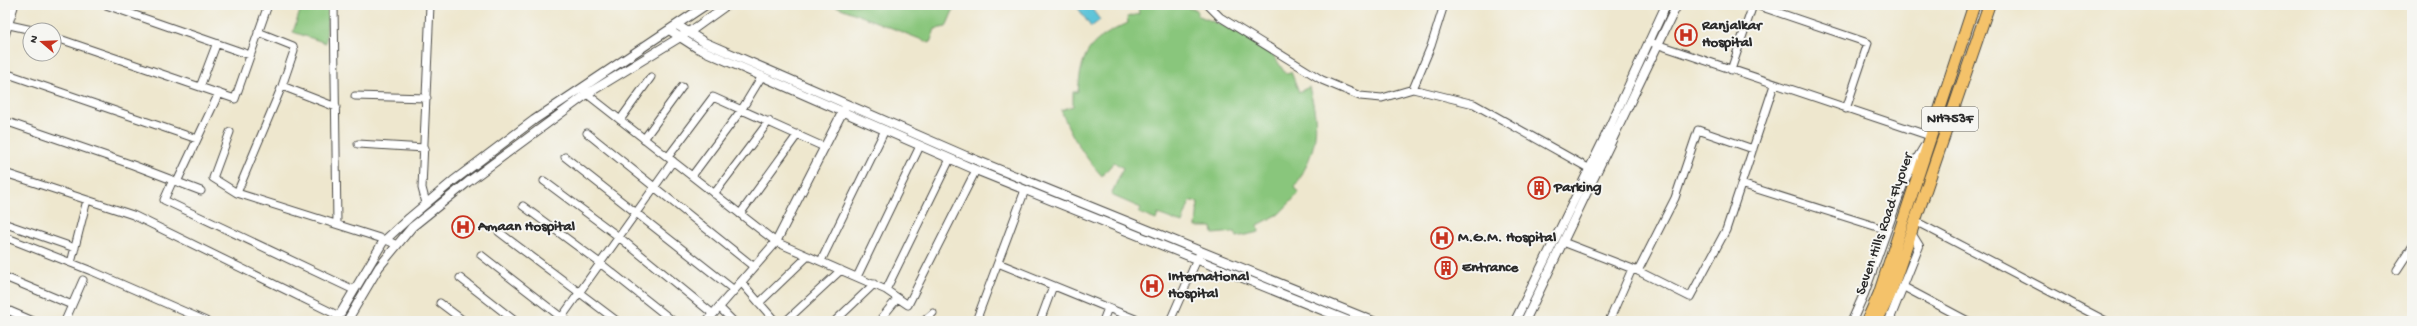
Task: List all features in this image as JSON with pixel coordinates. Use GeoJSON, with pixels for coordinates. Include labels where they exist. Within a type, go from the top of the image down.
{"type":"FeatureCollection","features":[{"type":"Feature","properties":{"kind":"highway","name":"NH753F"},"geometry":{"type":"LineString","coordinates":[[1930,136],[1974,5]]}},
{"type":"Feature","properties":{"kind":"highway","name":"NH753F"},"geometry":{"type":"LineString","coordinates":[[1910,233],[1989,5]]}},
{"type":"Feature","properties":{"kind":"highway","name":"Seven Hills Road Flyover"},"geometry":{"type":"LineString","coordinates":[[1867,321],[1879,294],[1930,136]]}},
{"type":"Feature","properties":{"kind":"highway","name":"Seven Hills Road Flyover"},"geometry":{"type":"LineString","coordinates":[[1877,321],[1890,294],[1910,233]]}},
{"type":"Feature","properties":{"kind":"street"},"geometry":{"type":"LineString","coordinates":[[5,34],[6,24],[14,5]]}},
{"type":"Feature","properties":{"kind":"street"},"geometry":{"type":"LineString","coordinates":[[106,5],[216,45],[250,55]]}},
{"type":"Feature","properties":{"kind":"street"},"geometry":{"type":"LineString","coordinates":[[62,41],[235,99],[268,5]]}},
{"type":"Feature","properties":{"kind":"street"},"geometry":{"type":"LineString","coordinates":[[334,5],[337,224]]}},
{"type":"Feature","properties":{"kind":"street"},"geometry":{"type":"LineString","coordinates":[[426,203],[422,188],[425,148],[430,5]]}},
{"type":"Feature","properties":{"kind":"street"},"geometry":{"type":"LineString","coordinates":[[5,173],[133,215],[338,319],[354,290],[386,240],[426,203],[534,120],[706,5]]}},
{"type":"Feature","properties":{"kind":"street"},"geometry":{"type":"LineString","coordinates":[[347,321],[379,267],[412,227],[468,182],[587,94],[687,33],[727,5]]}},
{"type":"Feature","properties":{"kind":"street"},"geometry":{"type":"LineString","coordinates":[[1208,5],[1220,17],[1322,80],[1360,96],[1382,98],[1413,89],[1474,104],[1590,169]]}},
{"type":"Feature","properties":{"kind":"street"},"geometry":{"type":"LineString","coordinates":[[1413,89],[1431,46],[1444,5]]}},
{"type":"Feature","properties":{"kind":"street"},"geometry":{"type":"LineString","coordinates":[[1515,321],[1590,169],[1666,5]]}},
{"type":"Feature","properties":{"kind":"street"},"geometry":{"type":"LineString","coordinates":[[1525,321],[1677,5]]}},
{"type":"Feature","properties":{"kind":"street"},"geometry":{"type":"LineString","coordinates":[[1731,70],[1754,5],[1868,43],[1846,109]]}},
{"type":"Feature","properties":{"kind":"street"},"geometry":{"type":"LineString","coordinates":[[6,24],[22,28]]}},
{"type":"Feature","properties":{"kind":"street"},"geometry":{"type":"LineString","coordinates":[[677,25],[687,33],[966,156],[1373,321]]}},
{"type":"Feature","properties":{"kind":"street"},"geometry":{"type":"LineString","coordinates":[[669,30],[679,38],[697,48],[950,159],[1349,321]]}},
{"type":"Feature","properties":{"kind":"street"},"geometry":{"type":"LineString","coordinates":[[237,193],[282,86],[294,48],[258,32]]}},
{"type":"Feature","properties":{"kind":"street"},"geometry":{"type":"LineString","coordinates":[[1649,42],[1930,136],[1905,179],[1852,321]]}},
{"type":"Feature","properties":{"kind":"street"},"geometry":{"type":"LineString","coordinates":[[200,87],[216,45]]}},
{"type":"Feature","properties":{"kind":"street"},"geometry":{"type":"LineString","coordinates":[[5,73],[197,138]]}},
{"type":"Feature","properties":{"kind":"street"},"geometry":{"type":"LineString","coordinates":[[692,176],[742,109],[762,76]]}},
{"type":"Feature","properties":{"kind":"street"},"geometry":{"type":"LineString","coordinates":[[620,120],[651,78]]}},
{"type":"Feature","properties":{"kind":"street"},"geometry":{"type":"LineString","coordinates":[[1563,242],[1635,270],[1690,297],[1726,230],[1774,85]]}},
{"type":"Feature","properties":{"kind":"street"},"geometry":{"type":"LineString","coordinates":[[282,86],[336,108]]}},
{"type":"Feature","properties":{"kind":"street"},"geometry":{"type":"LineString","coordinates":[[644,139],[682,88]]}},
{"type":"Feature","properties":{"kind":"street"},"geometry":{"type":"LineString","coordinates":[[218,93],[197,138],[164,200],[354,290]]}},
{"type":"Feature","properties":{"kind":"street"},"geometry":{"type":"LineString","coordinates":[[587,94],[776,242],[874,284],[886,290],[896,299],[908,305],[976,170]]}},
{"type":"Feature","properties":{"kind":"street"},"geometry":{"type":"LineString","coordinates":[[355,96],[427,98]]}},
{"type":"Feature","properties":{"kind":"street"},"geometry":{"type":"LineString","coordinates":[[481,255],[562,320],[654,187],[670,159],[713,97],[824,147]]}},
{"type":"Feature","properties":{"kind":"street"},"geometry":{"type":"LineString","coordinates":[[707,321],[776,242],[847,103]]}},
{"type":"Feature","properties":{"kind":"street"},"geometry":{"type":"LineString","coordinates":[[5,121],[201,191]]}},
{"type":"Feature","properties":{"kind":"street"},"geometry":{"type":"LineString","coordinates":[[714,194],[769,121]]}},
{"type":"Feature","properties":{"kind":"street"},"geometry":{"type":"LineString","coordinates":[[821,261],[886,130]]}},
{"type":"Feature","properties":{"kind":"street"},"geometry":{"type":"LineString","coordinates":[[1609,321],[1674,198],[1698,130],[1753,149]]}},
{"type":"Feature","properties":{"kind":"street"},"geometry":{"type":"LineString","coordinates":[[230,132],[213,178],[237,193],[337,224],[397,245]]}},
{"type":"Feature","properties":{"kind":"street"},"geometry":{"type":"LineString","coordinates":[[587,133],[754,267]]}},
{"type":"Feature","properties":{"kind":"street"},"geometry":{"type":"LineString","coordinates":[[740,214],[798,134]]}},
{"type":"Feature","properties":{"kind":"street"},"geometry":{"type":"LineString","coordinates":[[358,144],[425,148]]}},
{"type":"Feature","properties":{"kind":"street"},"geometry":{"type":"LineString","coordinates":[[857,277],[920,146]]}},
{"type":"Feature","properties":{"kind":"street"},"geometry":{"type":"LineString","coordinates":[[565,157],[734,290]]}},
{"type":"Feature","properties":{"kind":"street"},"geometry":{"type":"LineString","coordinates":[[886,290],[950,159]]}},
{"type":"Feature","properties":{"kind":"street"},"geometry":{"type":"LineString","coordinates":[[544,181],[619,237],[713,314]]}},
{"type":"Feature","properties":{"kind":"street"},"geometry":{"type":"LineString","coordinates":[[1741,184],[1887,230]]}},
{"type":"Feature","properties":{"kind":"street"},"geometry":{"type":"LineString","coordinates":[[976,321],[1025,190]]}},
{"type":"Feature","properties":{"kind":"street"},"geometry":{"type":"LineString","coordinates":[[71,263],[87,200]]}},
{"type":"Feature","properties":{"kind":"street"},"geometry":{"type":"LineString","coordinates":[[523,206],[600,263],[673,321]]}},
{"type":"Feature","properties":{"kind":"street"},"geometry":{"type":"LineString","coordinates":[[1915,221],[2106,321]]}},
{"type":"Feature","properties":{"kind":"street"},"geometry":{"type":"LineString","coordinates":[[6,224],[75,248]]}},
{"type":"Feature","properties":{"kind":"street"},"geometry":{"type":"LineString","coordinates":[[499,232],[617,321]]}},
{"type":"Feature","properties":{"kind":"street"},"geometry":{"type":"LineString","coordinates":[[1889,321],[1904,287],[1919,246],[1910,233]]}},
{"type":"Feature","properties":{"kind":"street"},"geometry":{"type":"LineString","coordinates":[[5,237],[71,263],[206,321]]}},
{"type":"Feature","properties":{"kind":"street"},"geometry":{"type":"LineString","coordinates":[[2397,270],[2412,247]]}},
{"type":"Feature","properties":{"kind":"street"},"geometry":{"type":"LineString","coordinates":[[1170,321],[1201,251]]}},
{"type":"Feature","properties":{"kind":"street"},"geometry":{"type":"LineString","coordinates":[[759,303],[808,256]]}},
{"type":"Feature","properties":{"kind":"street"},"geometry":{"type":"LineString","coordinates":[[998,263],[1140,321]]}},
{"type":"Feature","properties":{"kind":"street"},"geometry":{"type":"LineString","coordinates":[[786,321],[841,270]]}},
{"type":"Feature","properties":{"kind":"street"},"geometry":{"type":"LineString","coordinates":[[5,277],[72,305]]}},
{"type":"Feature","properties":{"kind":"street"},"geometry":{"type":"LineString","coordinates":[[460,278],[515,321]]}},
{"type":"Feature","properties":{"kind":"street"},"geometry":{"type":"LineString","coordinates":[[65,321],[83,280]]}},
{"type":"Feature","properties":{"kind":"street"},"geometry":{"type":"LineString","coordinates":[[740,282],[775,321]]}},
{"type":"Feature","properties":{"kind":"street"},"geometry":{"type":"LineString","coordinates":[[834,321],[874,284]]}},
{"type":"Feature","properties":{"kind":"street"},"geometry":{"type":"LineString","coordinates":[[1040,321],[1053,286]]}},
{"type":"Feature","properties":{"kind":"street"},"geometry":{"type":"LineString","coordinates":[[1904,287],[1968,321]]}},
{"type":"Feature","properties":{"kind":"street"},"geometry":{"type":"LineString","coordinates":[[879,321],[896,299]]}},
{"type":"Feature","properties":{"kind":"street"},"geometry":{"type":"LineString","coordinates":[[440,303],[464,321]]}},
{"type":"Feature","properties":{"kind":"street"},"geometry":{"type":"LineString","coordinates":[[719,307],[733,321]]}},
{"type":"Feature","properties":{"kind":"street"},"geometry":{"type":"LineString","coordinates":[[1103,321],[1108,308]]}},
{"type":"Feature","properties":{"kind":"street"},"geometry":{"type":"LineString","coordinates":[[5,309],[33,321]]}},
{"type":"Feature","properties":{"kind":"street"},"geometry":{"type":"LineString","coordinates":[[924,321],[933,313]]}},
{"type":"Feature","properties":{"kind":"street"},"geometry":{"type":"LineString","coordinates":[[186,321],[189,314]]}},
{"type":"Feature","properties":{"kind":"green space"},"geometry":{"type":"Polygon","coordinates":[[[302,5],[328,5],[326,43],[293,32],[302,5]]]}},
{"type":"Feature","properties":{"kind":"green space"},"geometry":{"type":"Polygon","coordinates":[[[833,5],[955,6],[946,27],[935,29],[930,43],[833,5]]]}},
{"type":"Feature","properties":{"kind":"green space"},"geometry":{"type":"Polygon","coordinates":[[[1138,5],[1188,5],[1188,8],[1197,10],[1197,15],[1241,33],[1274,56],[1285,73],[1291,72],[1299,92],[1309,87],[1315,115],[1315,139],[1308,161],[1295,187],[1299,193],[1279,214],[1258,225],[1259,232],[1237,237],[1235,232],[1213,234],[1212,227],[1196,227],[1198,202],[1190,201],[1182,223],[1158,214],[1156,220],[1139,213],[1141,208],[1111,195],[1123,168],[1114,162],[1102,176],[1083,153],[1073,137],[1061,110],[1073,106],[1073,92],[1078,92],[1085,56],[1090,48],[1104,35],[1128,23],[1127,17],[1139,14],[1138,5]]]}},
{"type":"Feature","properties":{"kind":"water"},"geometry":{"type":"Polygon","coordinates":[[[1076,5],[1089,5],[1100,20],[1091,27],[1076,5]]]}},
{"type":"Feature","properties":{"kind":"place","name":"Ranjalkar Hospital"},"geometry":{"type":"Point","coordinates":[1686,35]}},
{"type":"Feature","properties":{"kind":"place","name":"Parking"},"geometry":{"type":"Point","coordinates":[1539,188]}},
{"type":"Feature","properties":{"kind":"place","name":"Amaan Hospital"},"geometry":{"type":"Point","coordinates":[463,227]}},
{"type":"Feature","properties":{"kind":"place","name":"M.G.M. Hospital"},"geometry":{"type":"Point","coordinates":[1442,238]}},
{"type":"Feature","properties":{"kind":"place","name":"Entrance"},"geometry":{"type":"Point","coordinates":[1446,268]}},
{"type":"Feature","properties":{"kind":"place","name":"International Hospital"},"geometry":{"type":"Point","coordinates":[1152,286]}}]}
